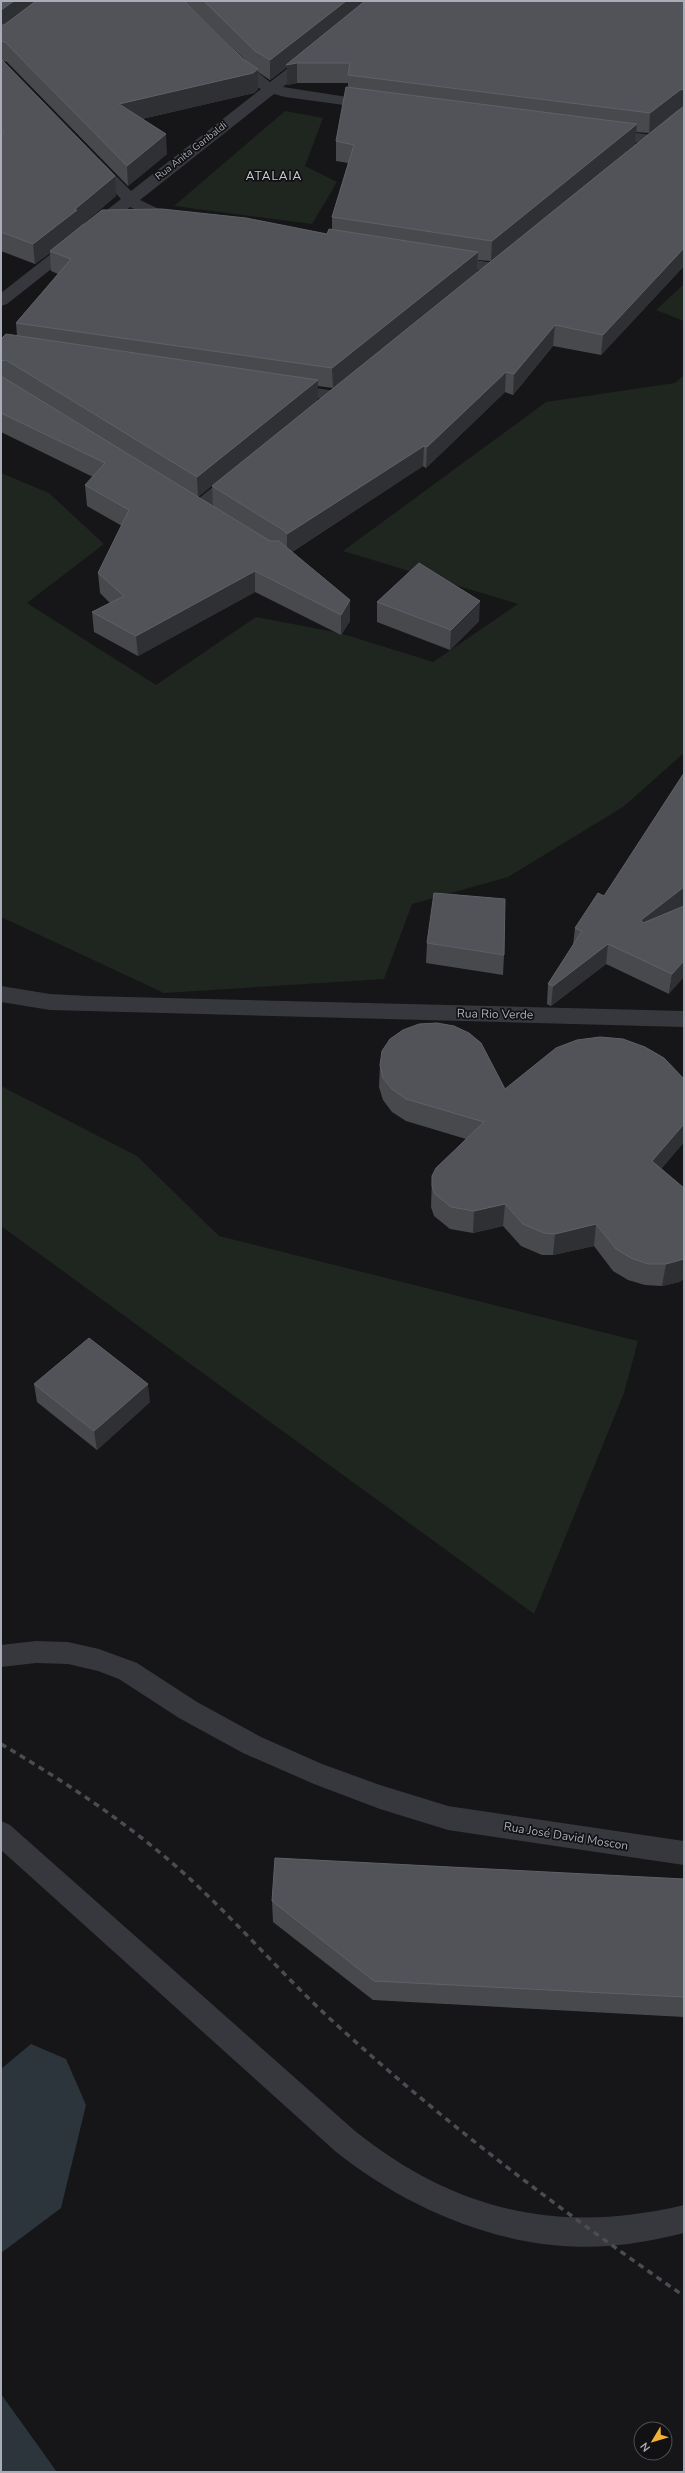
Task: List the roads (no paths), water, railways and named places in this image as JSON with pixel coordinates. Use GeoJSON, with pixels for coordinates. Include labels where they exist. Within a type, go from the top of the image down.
{"type":"FeatureCollection","features":[{"type":"Feature","properties":{"kind":"street","name":"Rua Anita Garibaldi"},"geometry":{"type":"LineString","coordinates":[[1,301],[320,50]]}},
{"type":"Feature","properties":{"kind":"street"},"geometry":{"type":"LineString","coordinates":[[228,54],[250,75],[271,88],[298,96],[391,108]]}},
{"type":"Feature","properties":{"kind":"street"},"geometry":{"type":"LineString","coordinates":[[589,132],[657,135],[634,154]]}},
{"type":"Feature","properties":{"kind":"street"},"geometry":{"type":"LineString","coordinates":[[82,149],[137,206],[157,216],[187,222]]}},
{"type":"Feature","properties":{"kind":"street"},"geometry":{"type":"LineString","coordinates":[[431,258],[500,263],[476,282]]}},
{"type":"Feature","properties":{"kind":"street"},"geometry":{"type":"LineString","coordinates":[[274,387],[342,391],[318,410]]}},
{"type":"Feature","properties":{"kind":"street"},"geometry":{"type":"LineString","coordinates":[[198,508],[246,469]]}},
{"type":"Feature","properties":{"kind":"street","name":"Rua Rio Verde"},"geometry":{"type":"LineString","coordinates":[[1,994],[50,1002],[88,1004],[684,1019]]}},
{"type":"Feature","properties":{"kind":"street","name":"Rua José David Moscon"},"geometry":{"type":"LineString","coordinates":[[1,1656],[48,1652],[68,1653],[99,1660],[128,1671],[188,1710],[252,1745],[300,1767],[380,1797],[448,1818],[684,1854]]}},
{"type":"Feature","properties":{"kind":"street"},"geometry":{"type":"LineString","coordinates":[[1,1833],[345,2141],[388,2174],[436,2200],[489,2219],[536,2229],[586,2233],[635,2229],[684,2219]]}},
{"type":"Feature","properties":{"kind":"railway"},"geometry":{"type":"LineString","coordinates":[[1,1744],[98,1806],[144,1840],[207,1895],[319,2009],[422,2099],[507,2167],[595,2233],[684,2296]]}},
{"type":"Feature","properties":{"kind":"district","name":"ATALAIA"},"geometry":{"type":"Point","coordinates":[274,176]}}]}
